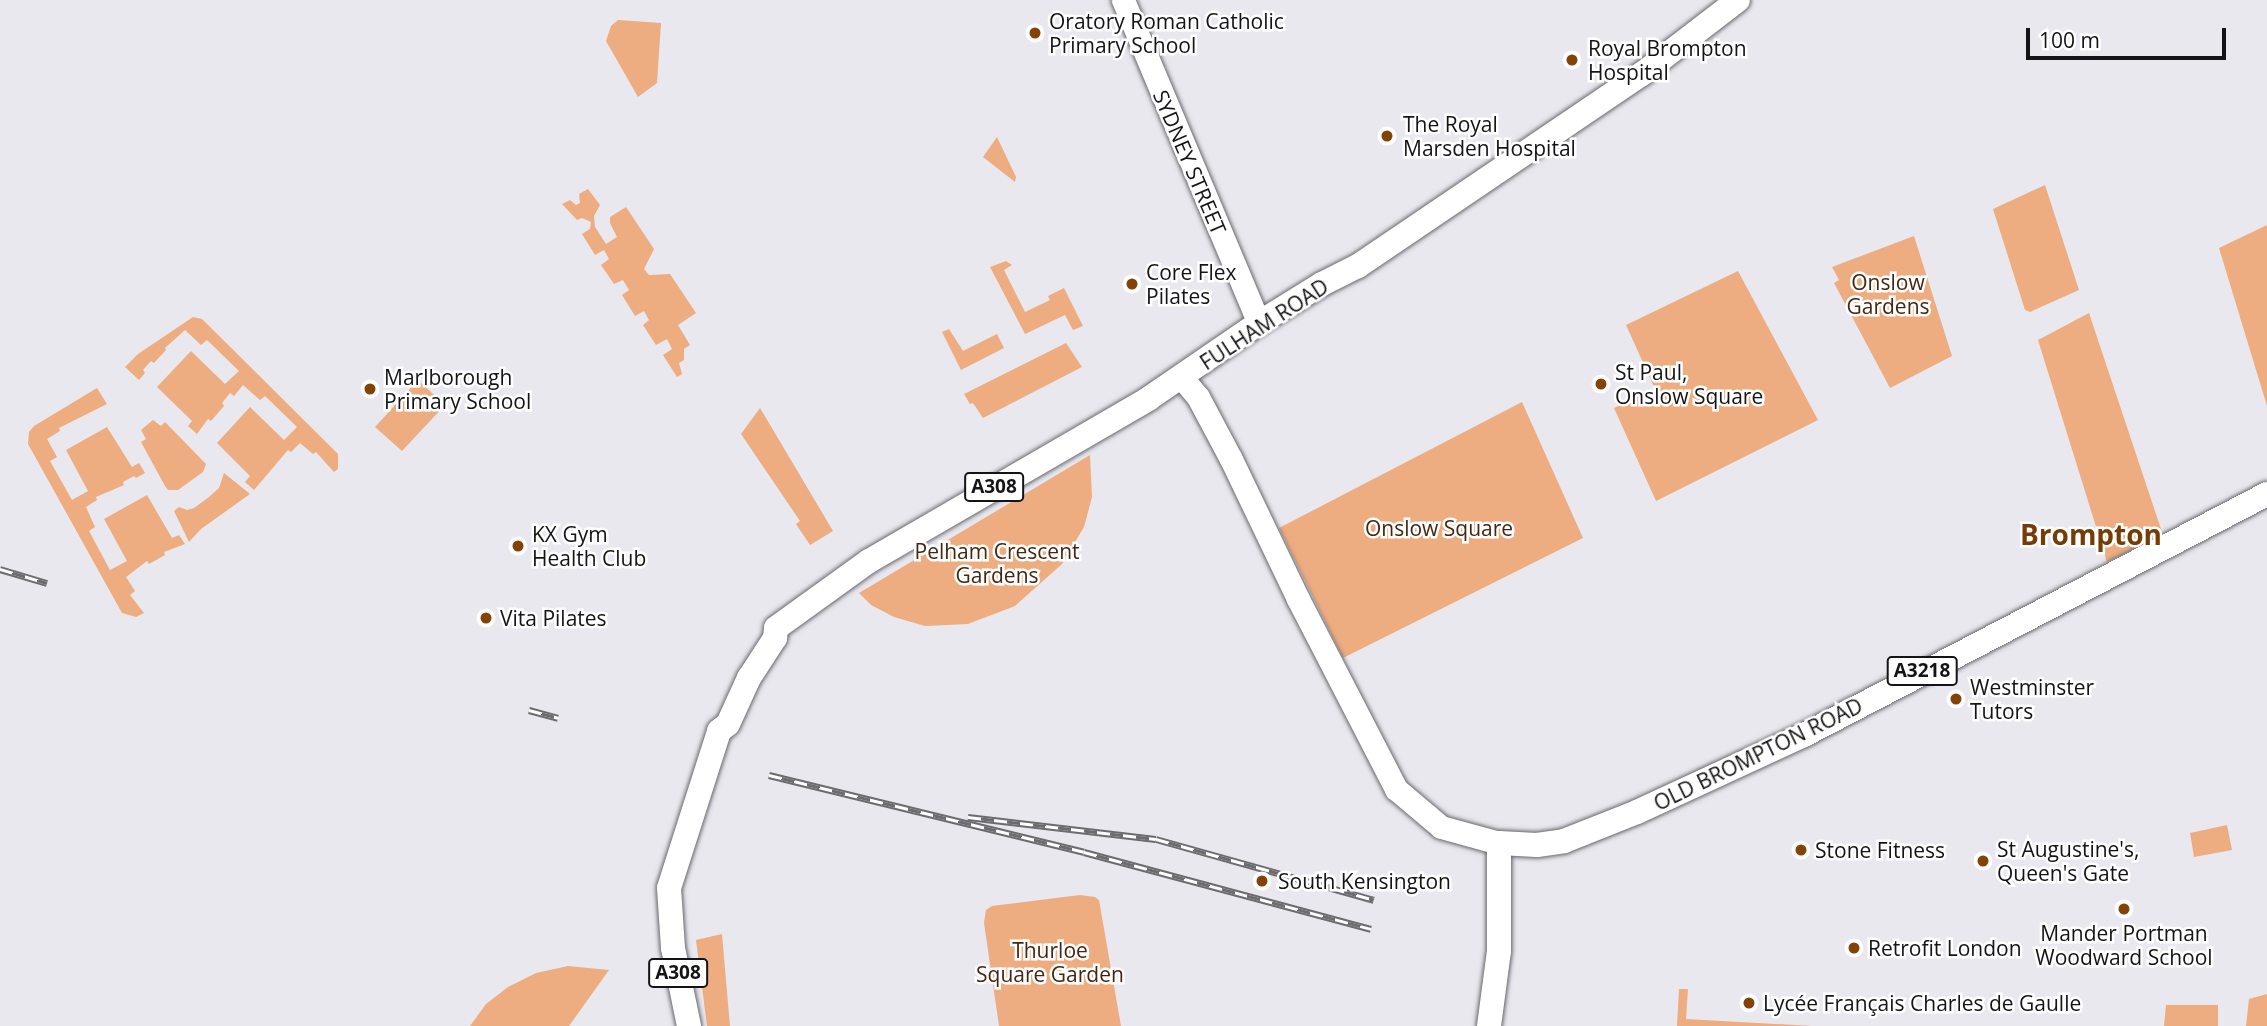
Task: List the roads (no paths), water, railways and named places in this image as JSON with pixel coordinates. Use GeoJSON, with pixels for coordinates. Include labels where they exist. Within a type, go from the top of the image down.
{"type":"FeatureCollection","features":[{"type":"Feature","properties":{"kind":"main road","name":"SYDNEY STREET"},"geometry":{"type":"LineString","coordinates":[[1123,0],[1259,323]]}},
{"type":"Feature","properties":{"kind":"main road","name":"FULHAM ROAD"},"geometry":{"type":"LineString","coordinates":[[689,1026],[673,948],[670,888],[719,732],[728,724],[751,658],[775,638],[776,628],[869,561],[1182,378],[1259,323],[1322,284],[1359,265],[1447,208],[1642,74],[1738,0]]}},
{"type":"Feature","properties":{"kind":"main road","name":"OLD BROMPTON ROAD"},"geometry":{"type":"LineString","coordinates":[[1182,378],[1198,397],[1231,459],[1396,789],[1431,819],[1461,834],[1499,843],[1537,845],[1564,841],[1637,812],[1806,733],[2267,494]]}},
{"type":"Feature","properties":{"kind":"main road"},"geometry":{"type":"LineString","coordinates":[[1489,1026],[1499,951],[1499,843]]}},
{"type":"Feature","properties":{"kind":"railway"},"geometry":{"type":"LineString","coordinates":[[0,569],[47,583]]}},
{"type":"Feature","properties":{"kind":"railway"},"geometry":{"type":"LineString","coordinates":[[529,710],[558,718]]}},
{"type":"Feature","properties":{"kind":"railway"},"geometry":{"type":"LineString","coordinates":[[769,775],[1084,852],[1371,929]]}},
{"type":"Feature","properties":{"kind":"railway"},"geometry":{"type":"LineString","coordinates":[[968,817],[1156,839],[1374,900]]}},
{"type":"Feature","properties":{"kind":"place","name":"Oratory Roman Catholic Primary School"},"geometry":{"type":"Point","coordinates":[1035,33]}},
{"type":"Feature","properties":{"kind":"place","name":"Royal Brompton Hospital"},"geometry":{"type":"Point","coordinates":[1572,60]}},
{"type":"Feature","properties":{"kind":"place","name":"The Royal Marsden Hospital"},"geometry":{"type":"Point","coordinates":[1387,136]}},
{"type":"Feature","properties":{"kind":"place","name":"Core Flex Pilates"},"geometry":{"type":"Point","coordinates":[1132,284]}},
{"type":"Feature","properties":{"kind":"place","name":"St Paul, Onslow Square"},"geometry":{"type":"Point","coordinates":[1601,384]}},
{"type":"Feature","properties":{"kind":"place","name":"Marlborough Primary School"},"geometry":{"type":"Point","coordinates":[370,389]}},
{"type":"Feature","properties":{"kind":"place","name":"KX Gym Health Club"},"geometry":{"type":"Point","coordinates":[518,546]}},
{"type":"Feature","properties":{"kind":"place","name":"Vita Pilates"},"geometry":{"type":"Point","coordinates":[486,618]}},
{"type":"Feature","properties":{"kind":"place","name":"Westminster Tutors"},"geometry":{"type":"Point","coordinates":[1956,699]}},
{"type":"Feature","properties":{"kind":"place","name":"Stone Fitness"},"geometry":{"type":"Point","coordinates":[1801,850]}},
{"type":"Feature","properties":{"kind":"place","name":"St Augustine's, Queen's Gate"},"geometry":{"type":"Point","coordinates":[1983,861]}},
{"type":"Feature","properties":{"kind":"place","name":"South Kensington"},"geometry":{"type":"Point","coordinates":[1262,881]}},
{"type":"Feature","properties":{"kind":"place","name":"Mander Portman Woodward School"},"geometry":{"type":"Point","coordinates":[2124,909]}},
{"type":"Feature","properties":{"kind":"place","name":"Retrofit London"},"geometry":{"type":"Point","coordinates":[1854,948]}},
{"type":"Feature","properties":{"kind":"place","name":"Lycée Français Charles de Gaulle"},"geometry":{"type":"Point","coordinates":[1749,1003]}},
{"type":"Feature","properties":{"kind":"district","name":"Brompton"},"geometry":{"type":"Point","coordinates":[2091,534]}},
{"type":"Feature","properties":{"kind":"park label","name":"Onslow Gardens"},"geometry":{"type":"Point","coordinates":[1888,294]}},
{"type":"Feature","properties":{"kind":"park label","name":"Onslow Square"},"geometry":{"type":"Point","coordinates":[1439,528]}},
{"type":"Feature","properties":{"kind":"park label","name":"Pelham Crescent Gardens"},"geometry":{"type":"Point","coordinates":[997,563]}},
{"type":"Feature","properties":{"kind":"park label","name":"Thurloe Square Garden"},"geometry":{"type":"Point","coordinates":[1050,962]}}]}
